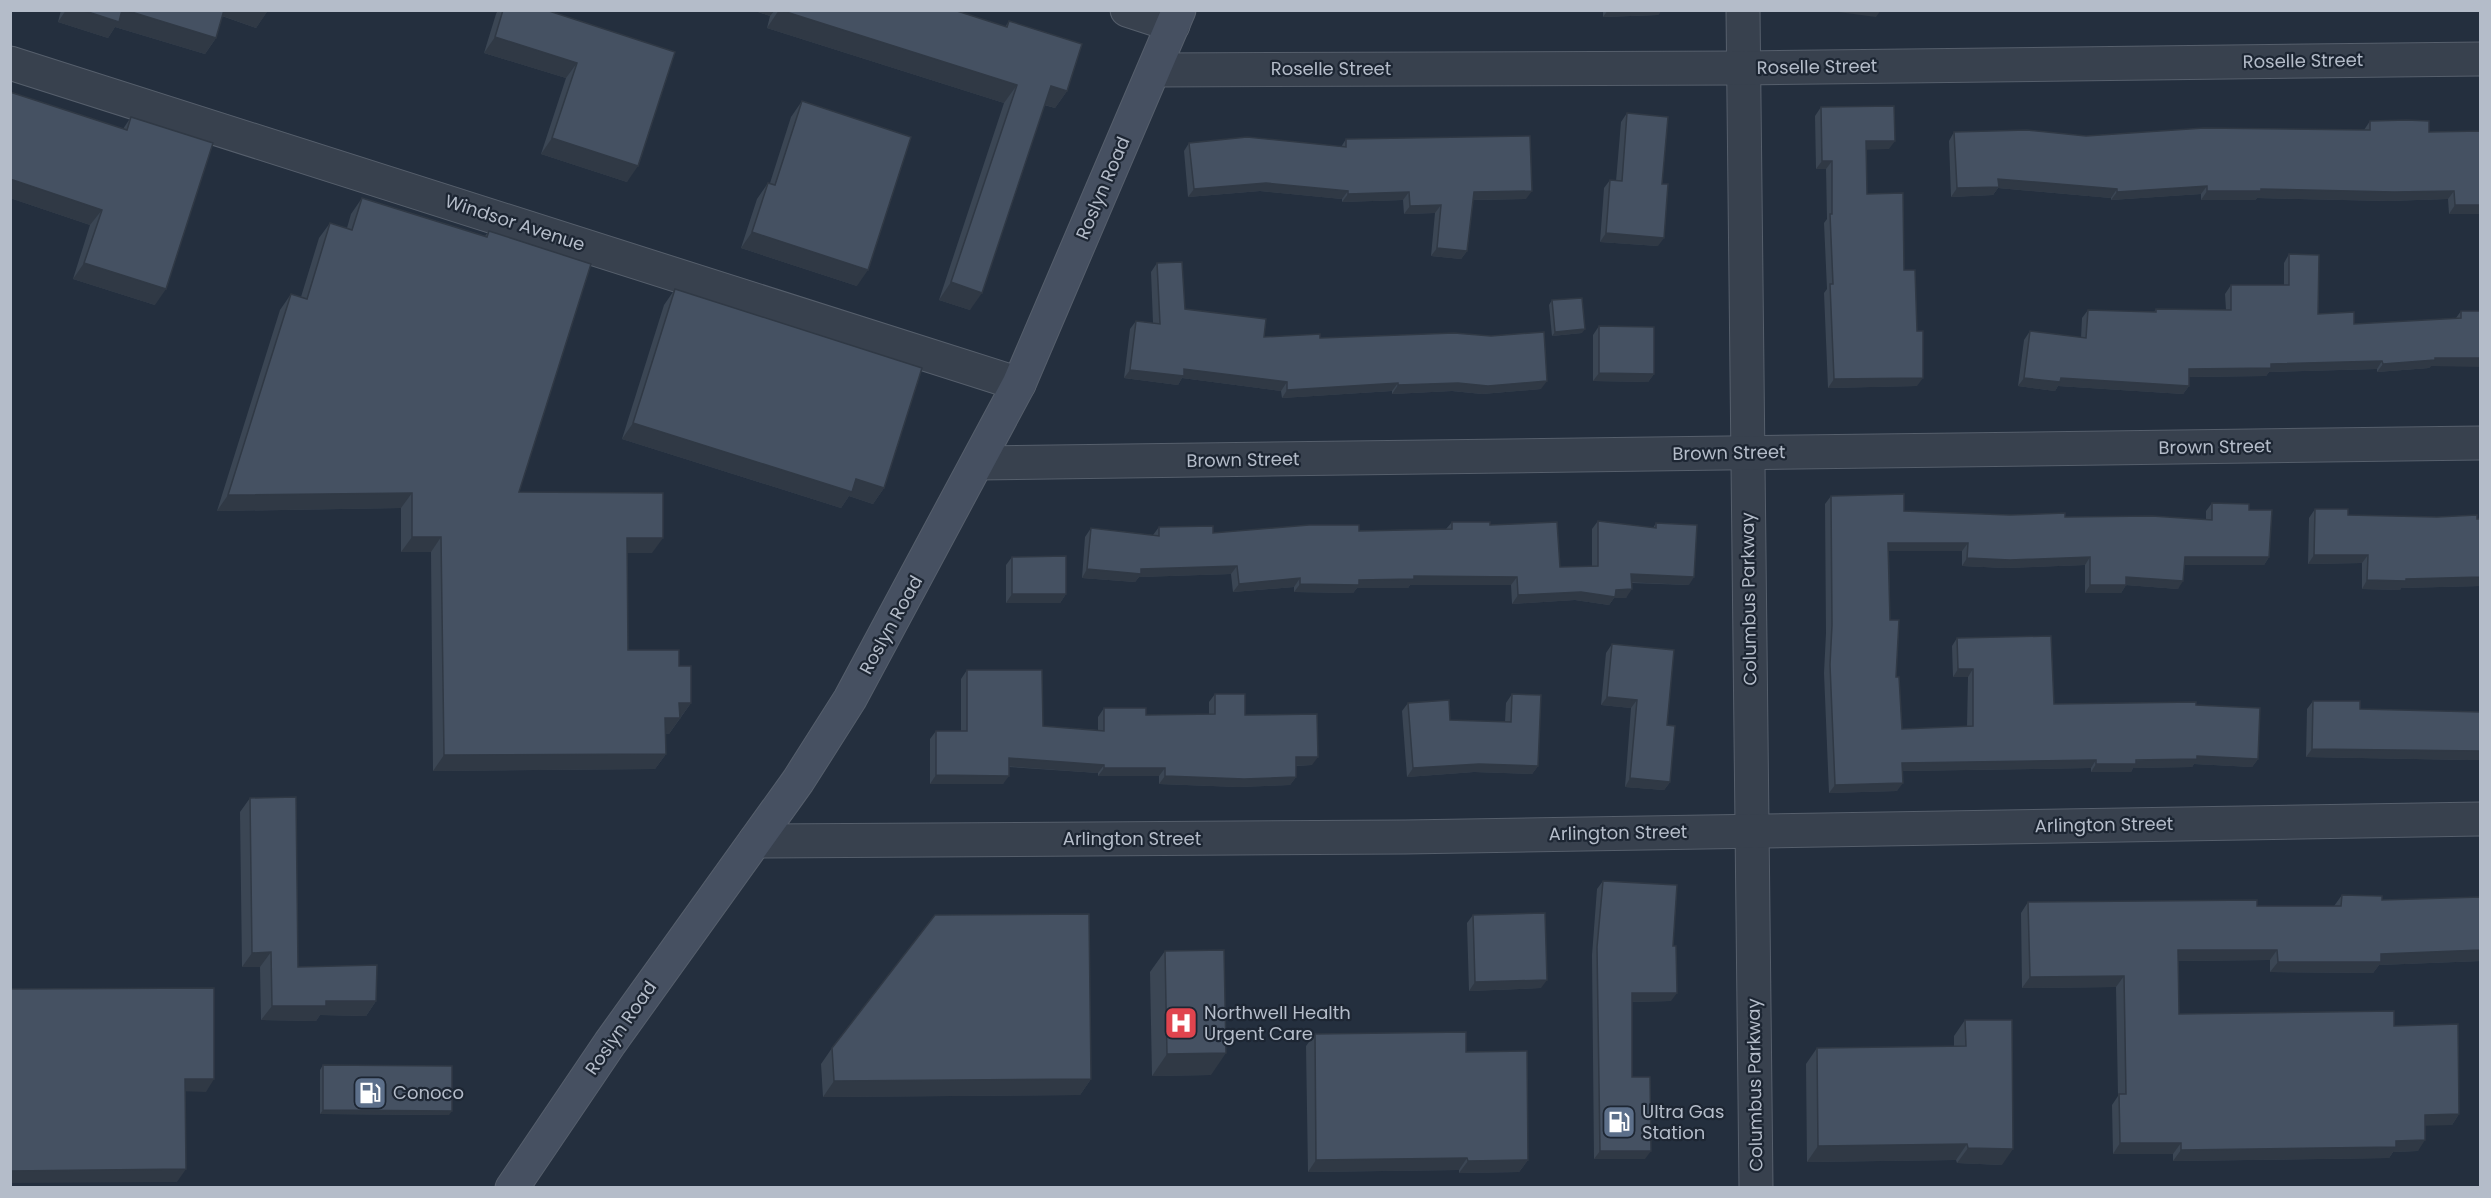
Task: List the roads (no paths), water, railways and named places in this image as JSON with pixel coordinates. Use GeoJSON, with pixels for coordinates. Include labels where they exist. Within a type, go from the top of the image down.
{"type":"FeatureCollection","features":[{"type":"Feature","properties":{"kind":"main road","name":"Roslyn Road"},"geometry":{"type":"LineString","coordinates":[[512,1188],[610,1043],[815,755],[850,699],[978,463],[1018,384],[1176,18]]}},
{"type":"Feature","properties":{"kind":"street"},"geometry":{"type":"LineString","coordinates":[[1127,10],[1176,18]]}},
{"type":"Feature","properties":{"kind":"street","name":"Columbus Parkway"},"geometry":{"type":"LineString","coordinates":[[1743,10],[1756,1188]]}},
{"type":"Feature","properties":{"kind":"street","name":"Roselle Street"},"geometry":{"type":"LineString","coordinates":[[1154,70],[1743,68],[2481,59]]}},
{"type":"Feature","properties":{"kind":"street","name":"Windsor Avenue"},"geometry":{"type":"LineString","coordinates":[[10,63],[1018,384]]}},
{"type":"Feature","properties":{"kind":"street","name":"Brown Street"},"geometry":{"type":"LineString","coordinates":[[978,463],[2481,443]]}},
{"type":"Feature","properties":{"kind":"street","name":"Arlington Street"},"geometry":{"type":"LineString","coordinates":[[755,841],[1405,837],[2481,819]]}},
{"type":"Feature","properties":{"kind":"place","name":"Northwell Health Urgent Care"},"geometry":{"type":"Point","coordinates":[1181,1023]}},
{"type":"Feature","properties":{"kind":"place","name":"Conoco"},"geometry":{"type":"Point","coordinates":[370,1093]}},
{"type":"Feature","properties":{"kind":"place","name":"Ultra Gas Station"},"geometry":{"type":"Point","coordinates":[1619,1122]}}]}
